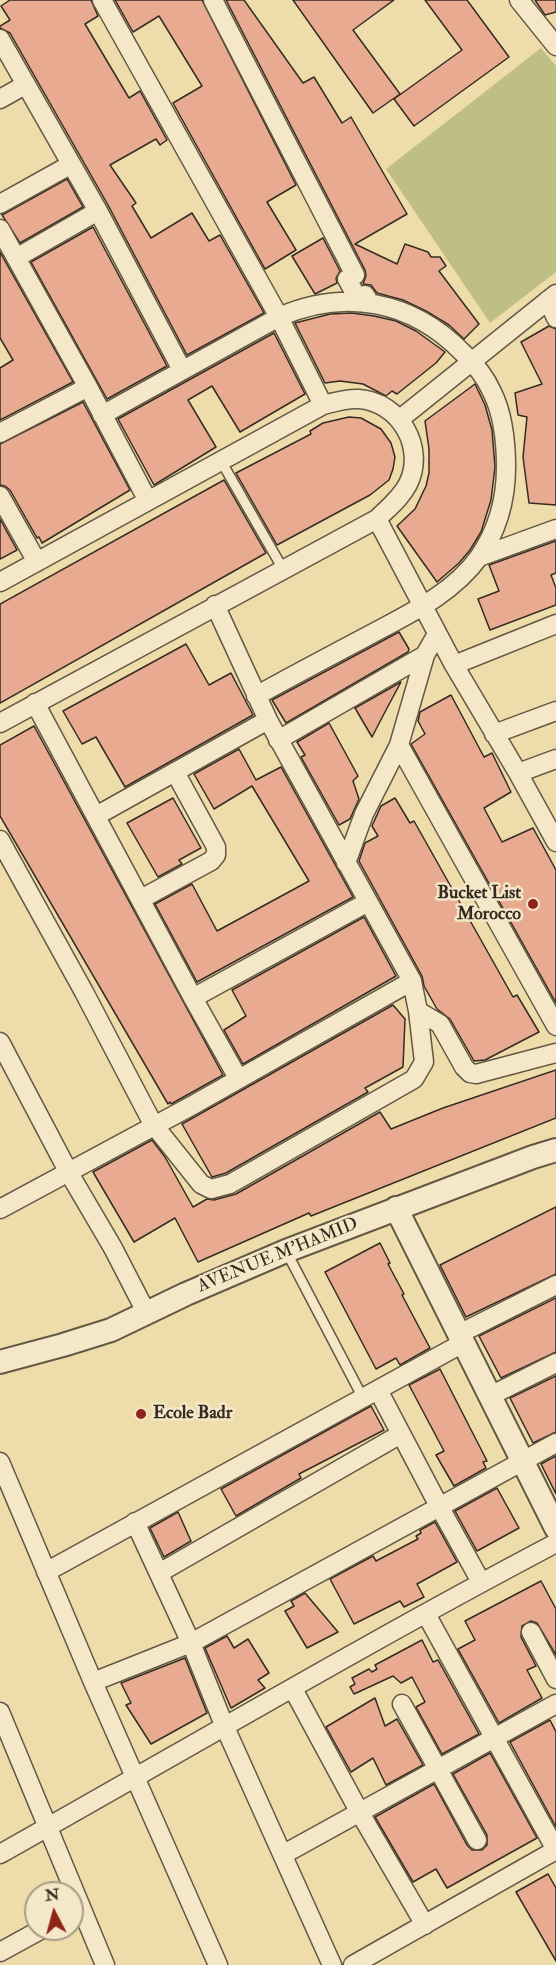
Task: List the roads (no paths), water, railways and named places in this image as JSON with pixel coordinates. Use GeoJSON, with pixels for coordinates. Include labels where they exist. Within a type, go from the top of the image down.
{"type":"FeatureCollection","features":[{"type":"Feature","properties":{"kind":"street"},"geometry":{"type":"LineString","coordinates":[[102,0],[279,317],[323,405]]}},
{"type":"Feature","properties":{"kind":"street"},"geometry":{"type":"LineString","coordinates":[[213,0],[355,275],[347,279],[357,299],[365,295],[370,304]]}},
{"type":"Feature","properties":{"kind":"street"},"geometry":{"type":"LineString","coordinates":[[519,0],[556,46]]}},
{"type":"Feature","properties":{"kind":"street"},"geometry":{"type":"LineString","coordinates":[[0,39],[98,212],[182,370]]}},
{"type":"Feature","properties":{"kind":"street"},"geometry":{"type":"LineString","coordinates":[[0,99],[25,85]]}},
{"type":"Feature","properties":{"kind":"street"},"geometry":{"type":"LineString","coordinates":[[0,204],[70,165]]}},
{"type":"Feature","properties":{"kind":"street"},"geometry":{"type":"LineString","coordinates":[[16,258],[98,212]]}},
{"type":"Feature","properties":{"kind":"street"},"geometry":{"type":"LineString","coordinates":[[0,229],[148,501]]}},
{"type":"Feature","properties":{"kind":"street"},"geometry":{"type":"LineString","coordinates":[[400,419],[552,297],[556,318]]}},
{"type":"Feature","properties":{"kind":"street"},"geometry":{"type":"LineString","coordinates":[[102,415],[279,317],[296,310],[327,303],[355,302],[398,309],[425,321],[454,344],[483,374],[499,411],[506,449],[503,499],[492,533],[479,557],[463,575],[423,606],[256,696]]}},
{"type":"Feature","properties":{"kind":"street"},"geometry":{"type":"LineString","coordinates":[[0,433],[88,387]]}},
{"type":"Feature","properties":{"kind":"street"},"geometry":{"type":"LineString","coordinates":[[0,582],[323,405],[346,399],[360,399],[386,407],[400,419],[408,431],[413,464],[411,475],[401,494],[377,519],[0,723]]}},
{"type":"Feature","properties":{"kind":"street"},"geometry":{"type":"LineString","coordinates":[[0,495],[37,562]]}},
{"type":"Feature","properties":{"kind":"street"},"geometry":{"type":"LineString","coordinates":[[377,519],[454,665],[556,842]]}},
{"type":"Feature","properties":{"kind":"street"},"geometry":{"type":"LineString","coordinates":[[479,557],[556,529]]}},
{"type":"Feature","properties":{"kind":"street"},"geometry":{"type":"LineString","coordinates":[[0,840],[84,992],[153,1125],[201,1185],[211,1189],[230,1184],[414,1079],[424,1062],[412,981],[278,740],[215,605]]}},
{"type":"Feature","properties":{"kind":"street"},"geometry":{"type":"LineString","coordinates":[[454,665],[556,624]]}},
{"type":"Feature","properties":{"kind":"street"},"geometry":{"type":"LineString","coordinates":[[346,862],[364,814],[399,745],[425,655],[437,634]]}},
{"type":"Feature","properties":{"kind":"street"},"geometry":{"type":"LineString","coordinates":[[278,740],[425,655]]}},
{"type":"Feature","properties":{"kind":"street"},"geometry":{"type":"LineString","coordinates":[[35,704],[238,1078]]}},
{"type":"Feature","properties":{"kind":"street"},"geometry":{"type":"LineString","coordinates":[[494,734],[556,711]]}},
{"type":"Feature","properties":{"kind":"street"},"geometry":{"type":"LineString","coordinates":[[96,816],[268,720]]}},
{"type":"Feature","properties":{"kind":"street"},"geometry":{"type":"LineString","coordinates":[[399,745],[556,1026]]}},
{"type":"Feature","properties":{"kind":"street"},"geometry":{"type":"LineString","coordinates":[[518,773],[556,759]]}},
{"type":"Feature","properties":{"kind":"street"},"geometry":{"type":"LineString","coordinates":[[141,899],[211,861],[216,855],[216,847],[175,772]]}},
{"type":"Feature","properties":{"kind":"street"},"geometry":{"type":"LineString","coordinates":[[193,998],[368,902]]}},
{"type":"Feature","properties":{"kind":"street"},"geometry":{"type":"LineString","coordinates":[[0,1209],[193,1105],[412,981]]}},
{"type":"Feature","properties":{"kind":"street"},"geometry":{"type":"LineString","coordinates":[[418,1011],[440,1024],[464,1067],[470,1073],[476,1074],[556,1053]]}},
{"type":"Feature","properties":{"kind":"street"},"geometry":{"type":"LineString","coordinates":[[0,1042],[147,1314]]}},
{"type":"Feature","properties":{"kind":"street","name":"AVENUE M'HAMID"},"geometry":{"type":"LineString","coordinates":[[0,1362],[102,1333],[286,1251],[556,1150]]}},
{"type":"Feature","properties":{"kind":"street"},"geometry":{"type":"LineString","coordinates":[[396,1208],[556,1528]]}},
{"type":"Feature","properties":{"kind":"street"},"geometry":{"type":"LineString","coordinates":[[46,1572],[371,1394],[461,1338],[556,1285]]}},
{"type":"Feature","properties":{"kind":"street"},"geometry":{"type":"LineString","coordinates":[[490,1396],[556,1363]]}},
{"type":"Feature","properties":{"kind":"street"},"geometry":{"type":"LineString","coordinates":[[371,1394],[401,1434],[482,1582]]}},
{"type":"Feature","properties":{"kind":"street"},"geometry":{"type":"LineString","coordinates":[[159,1573],[401,1434]]}},
{"type":"Feature","properties":{"kind":"street"},"geometry":{"type":"LineString","coordinates":[[93,1682],[191,1643],[556,1443]]}},
{"type":"Feature","properties":{"kind":"street"},"geometry":{"type":"LineString","coordinates":[[0,1462],[6,1496],[46,1572],[218,1965]]}},
{"type":"Feature","properties":{"kind":"street"},"geometry":{"type":"LineString","coordinates":[[135,1522],[191,1643],[224,1725],[332,1965]]}},
{"type":"Feature","properties":{"kind":"street"},"geometry":{"type":"LineString","coordinates":[[0,1854],[224,1725],[556,1543]]}},
{"type":"Feature","properties":{"kind":"street"},"geometry":{"type":"LineString","coordinates":[[353,1965],[556,1850],[426,1614]]}},
{"type":"Feature","properties":{"kind":"street"},"geometry":{"type":"LineString","coordinates":[[531,1632],[556,1679]]}},
{"type":"Feature","properties":{"kind":"street"},"geometry":{"type":"LineString","coordinates":[[293,1689],[360,1813],[425,1925]]}},
{"type":"Feature","properties":{"kind":"street"},"geometry":{"type":"LineString","coordinates":[[402,1704],[477,1840]]}},
{"type":"Feature","properties":{"kind":"street"},"geometry":{"type":"LineString","coordinates":[[284,1854],[556,1704]]}},
{"type":"Feature","properties":{"kind":"street"},"geometry":{"type":"LineString","coordinates":[[0,1712],[5,1741],[49,1826],[67,1881]]}},
{"type":"Feature","properties":{"kind":"street"},"geometry":{"type":"LineString","coordinates":[[84,1924],[105,1965]]}},
{"type":"Feature","properties":{"kind":"street"},"geometry":{"type":"LineString","coordinates":[[0,1952],[24,1939]]}},
{"type":"Feature","properties":{"kind":"lane"},"geometry":{"type":"LineString","coordinates":[[221,461],[283,569]]}},
{"type":"Feature","properties":{"kind":"lane"},"geometry":{"type":"LineString","coordinates":[[286,1251],[371,1394]]}},
{"type":"Feature","properties":{"kind":"place","name":"Bucket List Morocco"},"geometry":{"type":"Point","coordinates":[533,904]}},
{"type":"Feature","properties":{"kind":"place","name":"Ecole Badr"},"geometry":{"type":"Point","coordinates":[141,1414]}}]}
